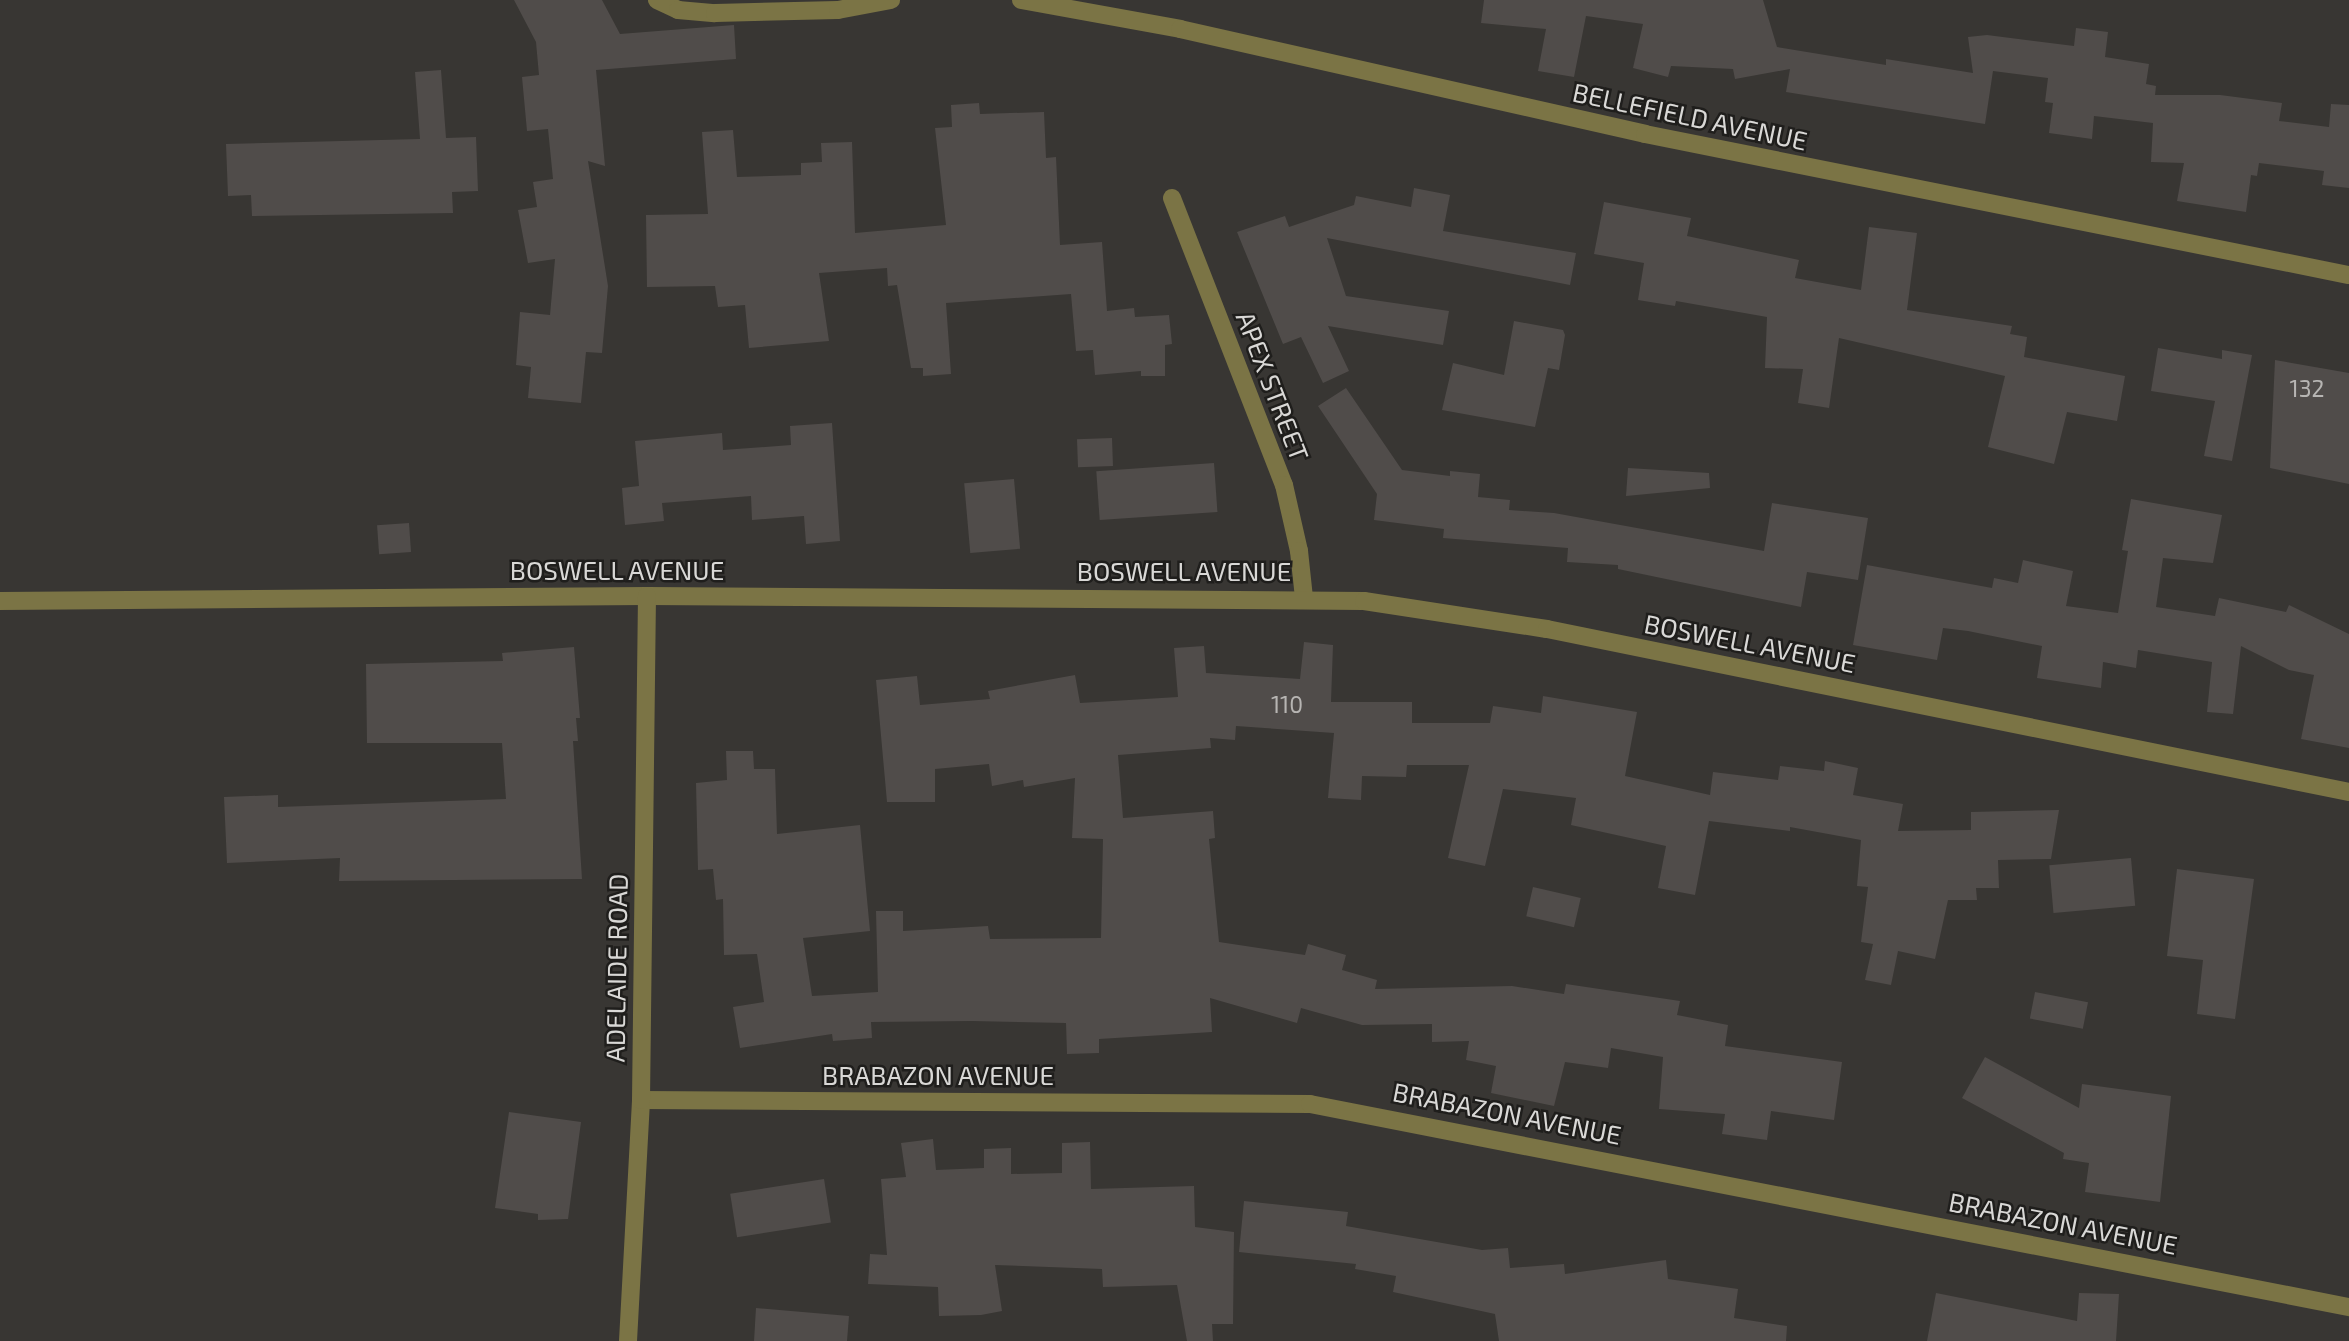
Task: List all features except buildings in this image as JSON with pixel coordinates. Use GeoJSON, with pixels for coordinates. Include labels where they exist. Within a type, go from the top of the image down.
{"type":"FeatureCollection","features":[{"type":"Feature","properties":{"kind":"street"},"geometry":{"type":"LineString","coordinates":[[657,0],[678,10],[715,13],[838,10],[891,0]]}},
{"type":"Feature","properties":{"kind":"street","name":"BELLEFIELD AVENUE"},"geometry":{"type":"LineString","coordinates":[[1021,0],[1180,29],[1645,134],[2349,275]]}},
{"type":"Feature","properties":{"kind":"street","name":"APEX STREET"},"geometry":{"type":"LineString","coordinates":[[1172,198],[1284,485],[1299,551],[1304,598]]}},
{"type":"Feature","properties":{"kind":"street","name":"BOSWELL AVENUE"},"geometry":{"type":"LineString","coordinates":[[0,601],[647,596],[1304,598],[1364,601],[1547,629],[2349,792]]}},
{"type":"Feature","properties":{"kind":"street","name":"ADELAIDE ROAD"},"geometry":{"type":"LineString","coordinates":[[628,1341],[641,1100],[647,596]]}},
{"type":"Feature","properties":{"kind":"street","name":"BRABAZON AVENUE"},"geometry":{"type":"LineString","coordinates":[[641,1100],[1310,1104],[2349,1307]]}}]}
